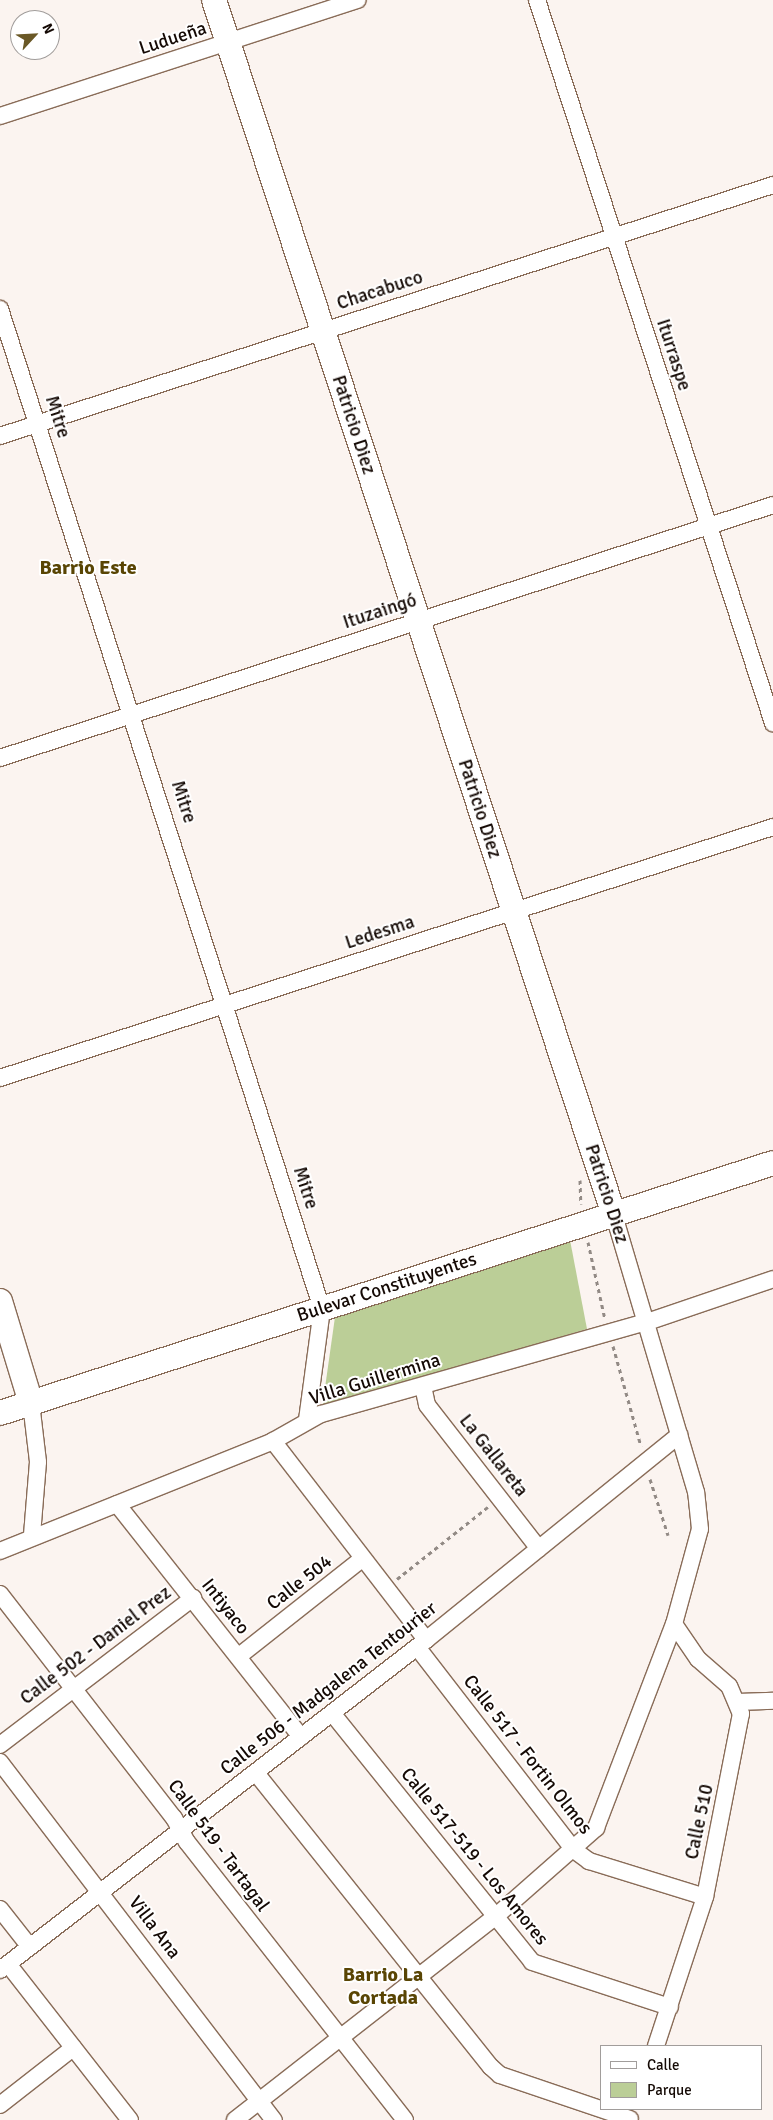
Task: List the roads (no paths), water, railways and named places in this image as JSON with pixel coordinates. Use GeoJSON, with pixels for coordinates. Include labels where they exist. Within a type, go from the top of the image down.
{"type":"FeatureCollection","features":[{"type":"Feature","properties":{"kind":"street","name":"Patricio Diez"},"geometry":{"type":"LineString","coordinates":[[214,0],[512,912],[614,1215],[696,1492],[700,1529],[674,1624],[596,1828],[574,1850],[496,1918],[235,2120]]}},
{"type":"Feature","properties":{"kind":"street","name":"Ludueña"},"geometry":{"type":"LineString","coordinates":[[0,116],[358,0]]}},
{"type":"Feature","properties":{"kind":"street","name":"Iturraspe"},"geometry":{"type":"LineString","coordinates":[[537,0],[612,237],[773,723]]}},
{"type":"Feature","properties":{"kind":"street","name":"Chacabuco"},"geometry":{"type":"LineString","coordinates":[[0,436],[773,185]]}},
{"type":"Feature","properties":{"kind":"street","name":"Mitre"},"geometry":{"type":"LineString","coordinates":[[0,309],[134,714],[322,1309]]}},
{"type":"Feature","properties":{"kind":"street","name":"Ituzaingó"},"geometry":{"type":"LineString","coordinates":[[0,758],[773,505]]}},
{"type":"Feature","properties":{"kind":"street","name":"Ledesma"},"geometry":{"type":"LineString","coordinates":[[0,1078],[773,827]]}},
{"type":"Feature","properties":{"kind":"street","name":"Bulevar Constituyentes"},"geometry":{"type":"LineString","coordinates":[[0,1413],[773,1163]]}},
{"type":"Feature","properties":{"kind":"street","name":"Villa Guillermina"},"geometry":{"type":"LineString","coordinates":[[0,1551],[32,1535],[117,1504],[272,1442],[307,1420],[647,1322],[773,1279]]}},
{"type":"Feature","properties":{"kind":"street"},"geometry":{"type":"LineString","coordinates":[[0,1301],[31,1403],[38,1462],[32,1535]]}},
{"type":"Feature","properties":{"kind":"street"},"geometry":{"type":"LineString","coordinates":[[307,1420],[322,1309]]}},
{"type":"Feature","properties":{"kind":"street","name":"La Gallareta"},"geometry":{"type":"LineString","coordinates":[[423,1386],[427,1405],[538,1548]]}},
{"type":"Feature","properties":{"kind":"street","name":"Calle 506 - Madgalena Tentourier"},"geometry":{"type":"LineString","coordinates":[[4,1967],[102,1893],[422,1643],[645,1460],[679,1435]]}},
{"type":"Feature","properties":{"kind":"street","name":"Calle 517 - Fortin Olmos"},"geometry":{"type":"LineString","coordinates":[[272,1442],[385,1588],[422,1643],[574,1850],[589,1861],[705,1897]]}},
{"type":"Feature","properties":{"kind":"street","name":"Intiyaco"},"geometry":{"type":"LineString","coordinates":[[117,1504],[239,1656],[301,1737]]}},
{"type":"Feature","properties":{"kind":"street","name":"Calle 504"},"geometry":{"type":"LineString","coordinates":[[239,1656],[362,1559]]}},
{"type":"Feature","properties":{"kind":"street","name":"Calle 519 - Tartagal"},"geometry":{"type":"LineString","coordinates":[[0,1594],[405,2120]]}},
{"type":"Feature","properties":{"kind":"street","name":"Calle 502 - Daniel Prez"},"geometry":{"type":"LineString","coordinates":[[0,1744],[193,1598]]}},
{"type":"Feature","properties":{"kind":"street"},"geometry":{"type":"LineString","coordinates":[[674,1624],[698,1659],[729,1686],[738,1702],[773,1701]]}},
{"type":"Feature","properties":{"kind":"street","name":"Calle 510"},"geometry":{"type":"LineString","coordinates":[[656,2045],[705,1897],[739,1737],[738,1702]]}},
{"type":"Feature","properties":{"kind":"street","name":"Calle 517-519 - Los Amores"},"geometry":{"type":"LineString","coordinates":[[332,1713],[532,1962],[670,2007]]}},
{"type":"Feature","properties":{"kind":"street","name":"Villa Ana"},"geometry":{"type":"LineString","coordinates":[[0,1762],[274,2120]]}},
{"type":"Feature","properties":{"kind":"street"},"geometry":{"type":"LineString","coordinates":[[256,1773],[418,1979],[500,2075],[600,2106]]}},
{"type":"Feature","properties":{"kind":"street"},"geometry":{"type":"LineString","coordinates":[[0,1909],[30,1947]]}},
{"type":"Feature","properties":{"kind":"street"},"geometry":{"type":"LineString","coordinates":[[4,1967],[73,2048],[130,2120]]}},
{"type":"Feature","properties":{"kind":"street"},"geometry":{"type":"LineString","coordinates":[[0,2105],[73,2048]]}},
{"type":"Feature","properties":{"kind":"street"},"geometry":{"type":"LineString","coordinates":[[612,2110],[631,2116]]}},
{"type":"Feature","properties":{"kind":"district","name":"Barrio Este"},"geometry":{"type":"Point","coordinates":[88,567]}},
{"type":"Feature","properties":{"kind":"district","name":"Barrio La Cortada"},"geometry":{"type":"Point","coordinates":[383,1986]}}]}
